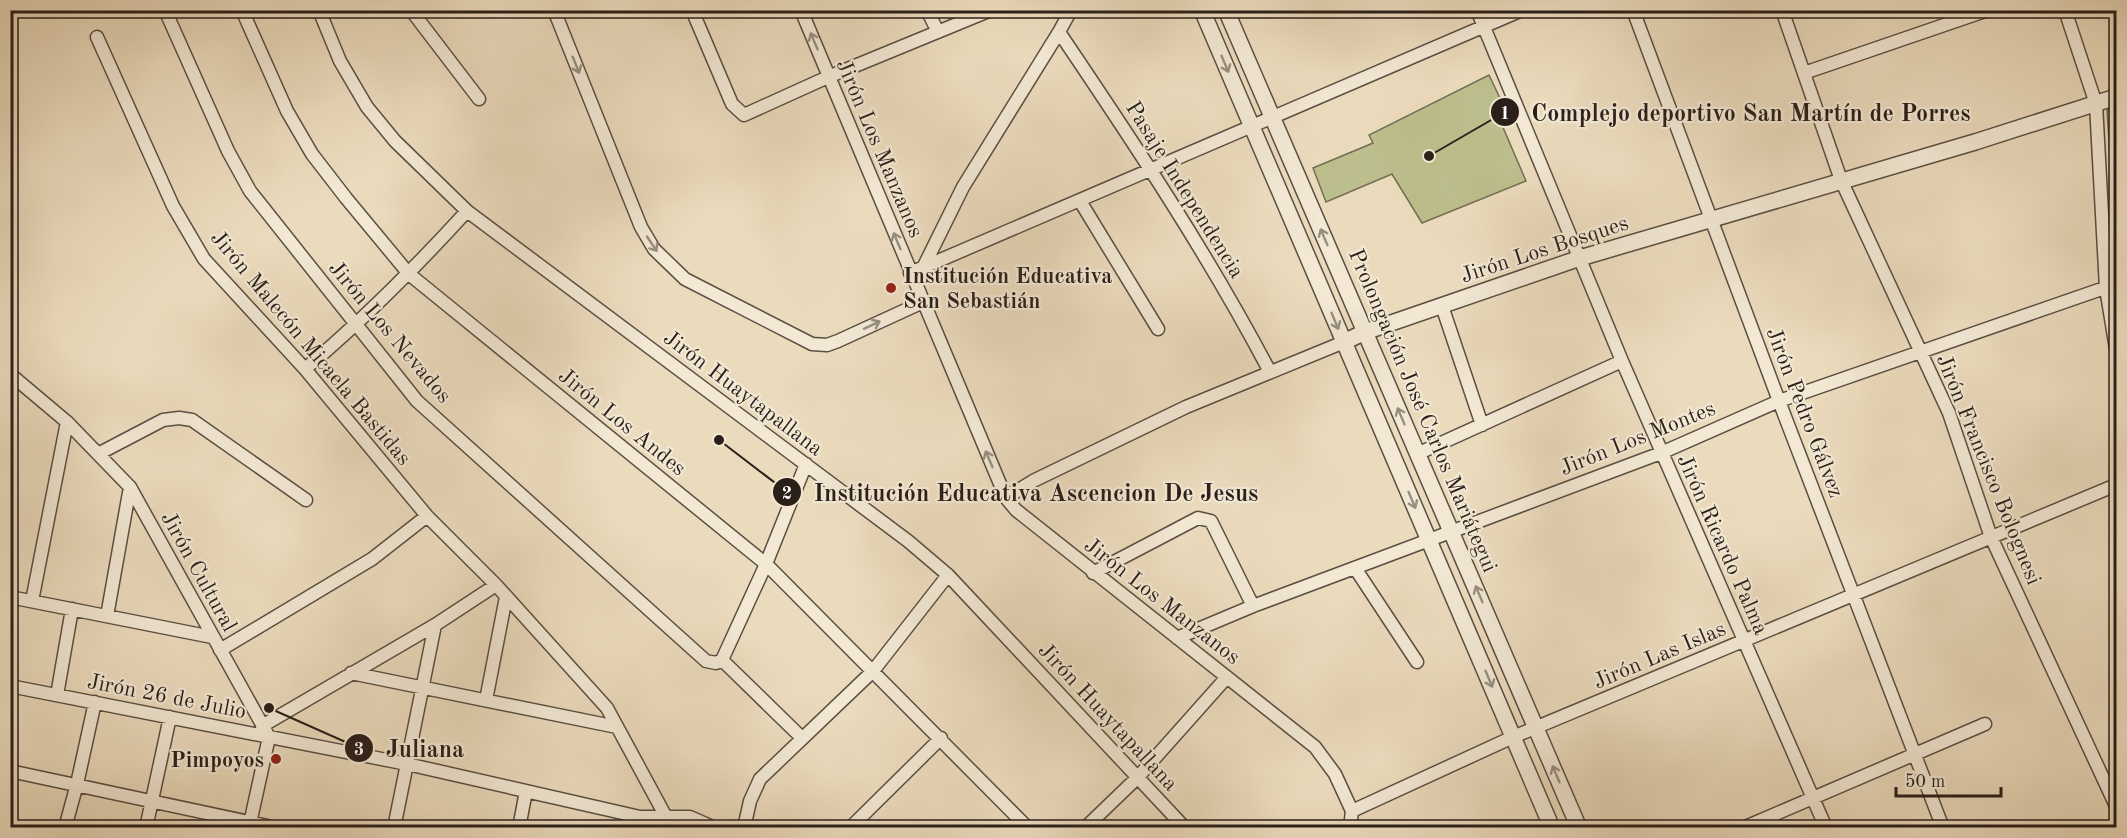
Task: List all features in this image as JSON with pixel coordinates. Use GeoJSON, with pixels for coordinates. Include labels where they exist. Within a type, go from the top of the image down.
{"type":"FeatureCollection","features":[{"type":"Feature","properties":{"kind":"street","name":"Jirón Los Nevados"},"geometry":{"type":"LineString","coordinates":[[165,10],[228,151],[250,191],[417,401],[705,661],[719,661],[802,738]]}},
{"type":"Feature","properties":{"kind":"street","name":"Jirón Los Andes"},"geometry":{"type":"LineString","coordinates":[[242,10],[287,111],[312,154],[409,274],[766,564],[1028,828]]}},
{"type":"Feature","properties":{"kind":"street","name":"Jirón Huaytapallana"},"geometry":{"type":"LineString","coordinates":[[319,10],[340,61],[367,106],[394,141],[467,211],[908,541],[948,575],[1185,828]]}},
{"type":"Feature","properties":{"kind":"street"},"geometry":{"type":"LineString","coordinates":[[411,10],[478,99]]}},
{"type":"Feature","properties":{"kind":"street"},"geometry":{"type":"LineString","coordinates":[[554,10],[641,227],[654,249],[685,279],[820,346],[838,341],[922,302]]}},
{"type":"Feature","properties":{"kind":"street"},"geometry":{"type":"LineString","coordinates":[[692,10],[732,104],[744,115],[828,77],[991,10]]}},
{"type":"Feature","properties":{"kind":"street","name":"Jirón Los Manzanos"},"geometry":{"type":"LineString","coordinates":[[801,10],[1006,498],[1016,510],[1093,573],[1315,747],[1335,774],[1352,811]]}},
{"type":"Feature","properties":{"kind":"street"},"geometry":{"type":"LineString","coordinates":[[927,10],[938,32]]}},
{"type":"Feature","properties":{"kind":"street"},"geometry":{"type":"LineString","coordinates":[[923,268],[963,187],[1071,10]]}},
{"type":"Feature","properties":{"kind":"street","name":"Prolongación José Carlos Mariátegui"},"geometry":{"type":"LineString","coordinates":[[1202,10],[1552,828]]}},
{"type":"Feature","properties":{"kind":"street","name":"Prolongación José Carlos Mariátegui"},"geometry":{"type":"LineString","coordinates":[[1226,10],[1579,828]]}},
{"type":"Feature","properties":{"kind":"street","name":"Jirón Ricardo Palma"},"geometry":{"type":"LineString","coordinates":[[1477,10],[1661,453],[1826,828]]}},
{"type":"Feature","properties":{"kind":"street"},"geometry":{"type":"LineString","coordinates":[[910,273],[1522,10]]}},
{"type":"Feature","properties":{"kind":"street","name":"Jirón Pedro Gálvez"},"geometry":{"type":"LineString","coordinates":[[1633,10],[1779,401],[1943,828]]}},
{"type":"Feature","properties":{"kind":"street","name":"Jirón Francisco Bolognesi"},"geometry":{"type":"LineString","coordinates":[[1782,10],[1841,180],[1949,413],[1991,537],[2116,806]]}},
{"type":"Feature","properties":{"kind":"street"},"geometry":{"type":"LineString","coordinates":[[1804,73],[1988,10]]}},
{"type":"Feature","properties":{"kind":"street"},"geometry":{"type":"LineString","coordinates":[[2066,10],[2096,104],[2116,349]]}},
{"type":"Feature","properties":{"kind":"street","name":"Pasaje Independencia"},"geometry":{"type":"LineString","coordinates":[[1059,32],[1151,170],[1235,306],[1270,372]]}},
{"type":"Feature","properties":{"kind":"street","name":"Jirón Malecón Micaela Bastidas"},"geometry":{"type":"LineString","coordinates":[[97,37],[173,207],[204,259],[305,369],[428,516],[496,585],[607,708],[670,822]]}},
{"type":"Feature","properties":{"kind":"street","name":"Jirón Los Bosques"},"geometry":{"type":"LineString","coordinates":[[1006,498],[1032,481],[1186,407],[1365,332],[1580,258],[1975,142],[2116,97]]}},
{"type":"Feature","properties":{"kind":"street"},"geometry":{"type":"LineString","coordinates":[[1080,201],[1158,329]]}},
{"type":"Feature","properties":{"kind":"street"},"geometry":{"type":"LineString","coordinates":[[305,369],[357,325],[409,274],[467,211]]}},
{"type":"Feature","properties":{"kind":"street","name":"Jirón Los Montes"},"geometry":{"type":"LineString","coordinates":[[1177,638],[1253,606],[1661,453],[1779,401],[2111,286]]}},
{"type":"Feature","properties":{"kind":"street"},"geometry":{"type":"LineString","coordinates":[[1442,306],[1482,425]]}},
{"type":"Feature","properties":{"kind":"street"},"geometry":{"type":"LineString","coordinates":[[1417,454],[1622,361]]}},
{"type":"Feature","properties":{"kind":"street","name":"Jirón Cultural"},"geometry":{"type":"LineString","coordinates":[[10,374],[67,422],[130,487],[269,737]]}},
{"type":"Feature","properties":{"kind":"street"},"geometry":{"type":"LineString","coordinates":[[98,454],[163,420],[179,418],[192,420],[306,500]]}},
{"type":"Feature","properties":{"kind":"street"},"geometry":{"type":"LineString","coordinates":[[32,601],[67,422]]}},
{"type":"Feature","properties":{"kind":"street"},"geometry":{"type":"LineString","coordinates":[[719,661],[766,564],[806,464]]}},
{"type":"Feature","properties":{"kind":"street","name":"Jirón Las Islas"},"geometry":{"type":"LineString","coordinates":[[1352,811],[1513,737],[2116,485]]}},
{"type":"Feature","properties":{"kind":"street"},"geometry":{"type":"LineString","coordinates":[[107,616],[130,487]]}},
{"type":"Feature","properties":{"kind":"street"},"geometry":{"type":"LineString","coordinates":[[220,650],[372,559],[428,516]]}},
{"type":"Feature","properties":{"kind":"street"},"geometry":{"type":"LineString","coordinates":[[1093,573],[1198,518],[1205,518],[1211,520],[1253,606]]}},
{"type":"Feature","properties":{"kind":"street"},"geometry":{"type":"LineString","coordinates":[[1355,568],[1418,662]]}},
{"type":"Feature","properties":{"kind":"street"},"geometry":{"type":"LineString","coordinates":[[744,828],[750,801],[760,779],[873,670],[948,575]]}},
{"type":"Feature","properties":{"kind":"street"},"geometry":{"type":"LineString","coordinates":[[262,726],[435,625],[496,585]]}},
{"type":"Feature","properties":{"kind":"street"},"geometry":{"type":"LineString","coordinates":[[10,597],[212,637]]}},
{"type":"Feature","properties":{"kind":"street"},"geometry":{"type":"LineString","coordinates":[[486,700],[506,597]]}},
{"type":"Feature","properties":{"kind":"street"},"geometry":{"type":"LineString","coordinates":[[57,695],[72,609]]}},
{"type":"Feature","properties":{"kind":"street"},"geometry":{"type":"LineString","coordinates":[[394,828],[435,625]]}},
{"type":"Feature","properties":{"kind":"street"},"geometry":{"type":"LineString","coordinates":[[351,673],[617,727]]}},
{"type":"Feature","properties":{"kind":"street"},"geometry":{"type":"LineString","coordinates":[[1085,828],[1138,777],[1227,677]]}},
{"type":"Feature","properties":{"kind":"street","name":"Jirón 26 de Julio"},"geometry":{"type":"LineString","coordinates":[[10,686],[407,764],[640,817],[670,822],[690,817],[715,828]]}},
{"type":"Feature","properties":{"kind":"street"},"geometry":{"type":"LineString","coordinates":[[65,828],[95,702]]}},
{"type":"Feature","properties":{"kind":"street"},"geometry":{"type":"LineString","coordinates":[[146,828],[170,717]]}},
{"type":"Feature","properties":{"kind":"street"},"geometry":{"type":"LineString","coordinates":[[1743,828],[1985,724]]}},
{"type":"Feature","properties":{"kind":"street"},"geometry":{"type":"LineString","coordinates":[[250,825],[269,737]]}},
{"type":"Feature","properties":{"kind":"street"},"geometry":{"type":"LineString","coordinates":[[850,828],[941,738]]}},
{"type":"Feature","properties":{"kind":"street"},"geometry":{"type":"LineString","coordinates":[[10,771],[77,784],[250,825],[277,828]]}},
{"type":"Feature","properties":{"kind":"street"},"geometry":{"type":"LineString","coordinates":[[519,828],[526,791]]}},
{"type":"Feature","properties":{"kind":"street"},"geometry":{"type":"LineString","coordinates":[[1350,828],[1352,811]]}},
{"type":"Feature","properties":{"kind":"green space"},"geometry":{"type":"Polygon","coordinates":[[[1489,75],[1507,113],[1499,118],[1526,181],[1422,223],[1392,174],[1326,202],[1313,168],[1373,143],[1369,135],[1489,75]]]}},
{"type":"Feature","properties":{"kind":"green space"},"geometry":{"type":"Polygon","coordinates":[[[2116,107],[2116,169],[2111,171],[2107,110],[2116,107]]]}},
{"type":"Feature","properties":{"kind":"place","name":"Complejo deportivo San Martín de Porres"},"geometry":{"type":"Point","coordinates":[1429,156]}},
{"type":"Feature","properties":{"kind":"place","name":"Institución Educativa San Sebastián"},"geometry":{"type":"Point","coordinates":[891,288]}},
{"type":"Feature","properties":{"kind":"place","name":"Institución Educativa Ascencion De Jesus"},"geometry":{"type":"Point","coordinates":[719,440]}},
{"type":"Feature","properties":{"kind":"place","name":"Juliana"},"geometry":{"type":"Point","coordinates":[269,708]}},
{"type":"Feature","properties":{"kind":"place","name":"Pimpoyos"},"geometry":{"type":"Point","coordinates":[276,759]}}]}
